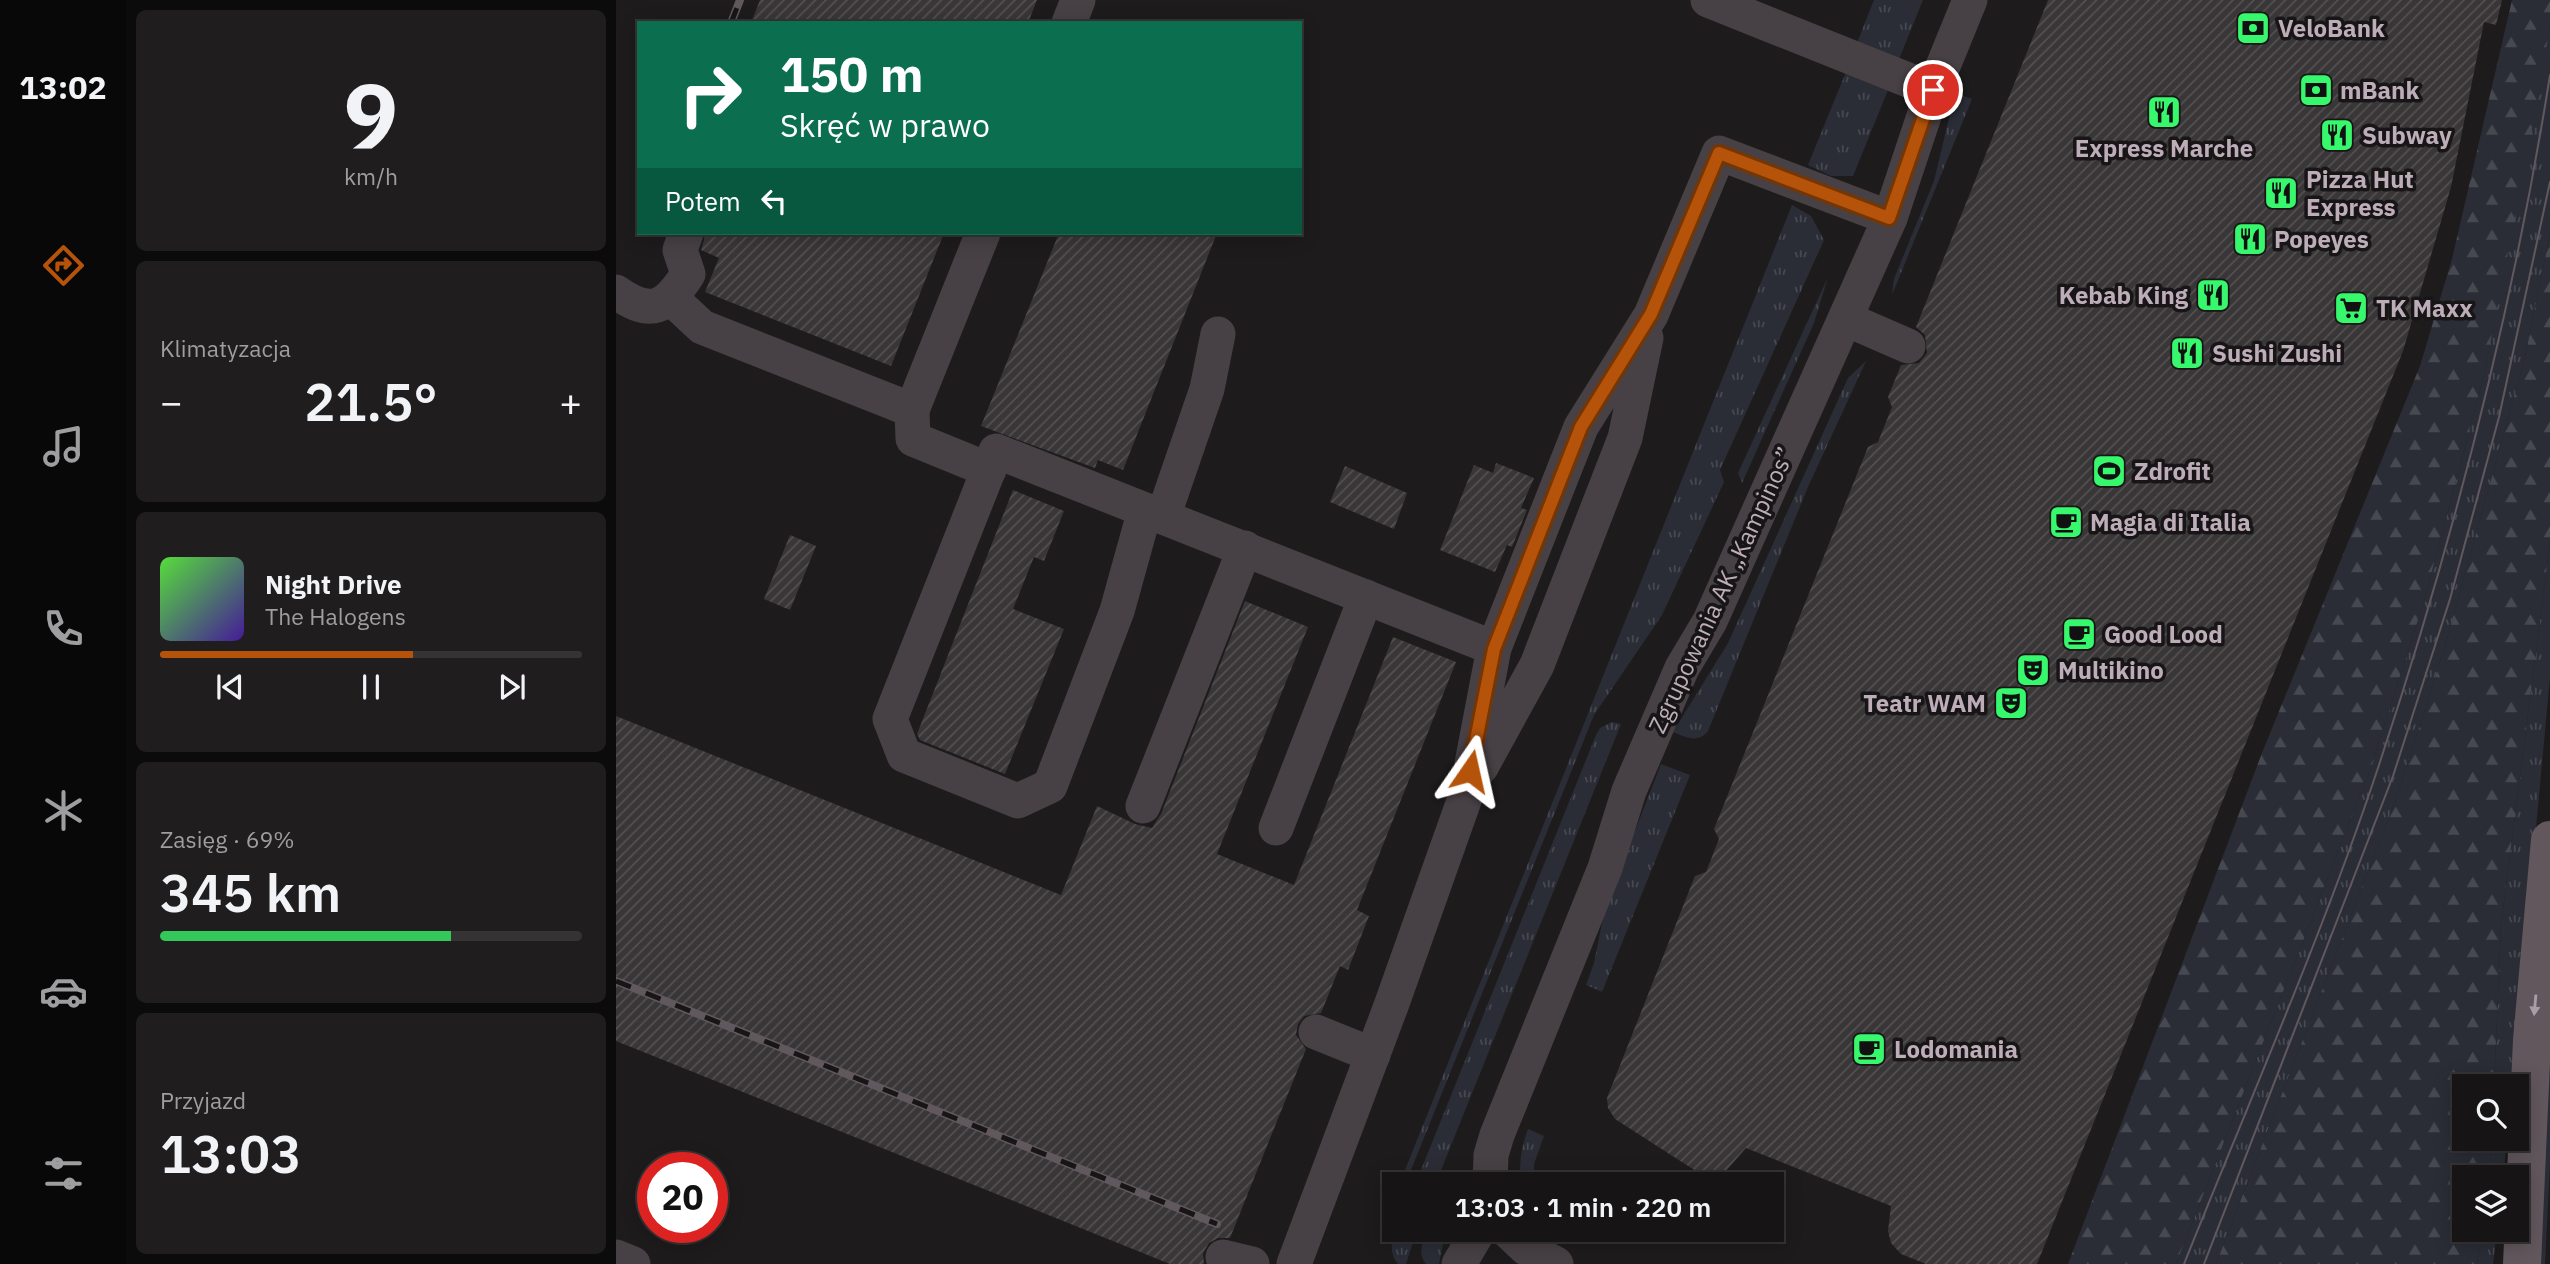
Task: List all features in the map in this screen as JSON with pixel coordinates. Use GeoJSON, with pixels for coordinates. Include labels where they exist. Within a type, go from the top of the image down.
{"type":"FeatureCollection","features":[{"type":"Feature","properties":{"kind":"main road"},"geometry":{"type":"LineString","coordinates":[[2522,1264],[2532,1040],[2550,840]]}},
{"type":"Feature","properties":{"kind":"street"},"geometry":{"type":"LineString","coordinates":[[1070,21],[1078,0]]}},
{"type":"Feature","properties":{"kind":"street"},"geometry":{"type":"LineString","coordinates":[[1709,0],[1933,90]]}},
{"type":"Feature","properties":{"kind":"street","name":"Zgrupowania AK „Kampinos”"},"geometry":{"type":"LineString","coordinates":[[1490,1172],[1491,1155],[1497,1135],[1605,868],[1633,782],[1682,668],[1710,621],[1846,319],[1889,218],[1933,90],[1970,0]]}},
{"type":"Feature","properties":{"kind":"street"},"geometry":{"type":"LineString","coordinates":[[1294,1264],[1373,1055],[1466,795],[1494,649],[1581,427],[1651,314],[1719,153],[1889,218]]}},
{"type":"Feature","properties":{"kind":"street"},"geometry":{"type":"LineString","coordinates":[[616,292],[628,301],[650,308],[672,299],[688,274],[680,250],[685,235]]}},
{"type":"Feature","properties":{"kind":"street"},"geometry":{"type":"LineString","coordinates":[[983,235],[912,410],[913,439],[989,470]]}},
{"type":"Feature","properties":{"kind":"street"},"geometry":{"type":"LineString","coordinates":[[672,299],[702,327],[912,410]]}},
{"type":"Feature","properties":{"kind":"street"},"geometry":{"type":"LineString","coordinates":[[1466,795],[1537,665],[1625,438],[1651,314]]}},
{"type":"Feature","properties":{"kind":"street"},"geometry":{"type":"LineString","coordinates":[[1846,319],[1908,346]]}},
{"type":"Feature","properties":{"kind":"street"},"geometry":{"type":"LineString","coordinates":[[1218,334],[1207,388],[1154,513],[1050,786],[1018,801],[904,755],[890,719],[996,451],[1154,513],[1245,548],[1494,649]]}},
{"type":"Feature","properties":{"kind":"street"},"geometry":{"type":"LineString","coordinates":[[1143,806],[1245,548]]}},
{"type":"Feature","properties":{"kind":"street"},"geometry":{"type":"LineString","coordinates":[[1276,828],[1366,597]]}},
{"type":"Feature","properties":{"kind":"street"},"geometry":{"type":"LineString","coordinates":[[1316,1032],[1373,1055]]}},
{"type":"Feature","properties":{"kind":"street"},"geometry":{"type":"LineString","coordinates":[[1459,1264],[1472,1242]]}},
{"type":"Feature","properties":{"kind":"street"},"geometry":{"type":"LineString","coordinates":[[1520,1242],[1556,1264]]}},
{"type":"Feature","properties":{"kind":"street"},"geometry":{"type":"LineString","coordinates":[[616,1257],[633,1264]]}},
{"type":"Feature","properties":{"kind":"green space"},"geometry":{"type":"Polygon","coordinates":[[[1874,0],[1923,0],[1897,64],[1855,48],[1874,0]]]}},
{"type":"Feature","properties":{"kind":"green space"},"geometry":{"type":"Polygon","coordinates":[[[2512,0],[2550,0],[2550,27],[2527,156],[2484,375],[2424,601],[2369,773],[2176,1264],[2068,1264],[2262,753],[2420,366],[2452,259],[2512,0]]]}},
{"type":"Feature","properties":{"kind":"green space"},"geometry":{"type":"Polygon","coordinates":[[[2550,27],[2550,234],[2525,357],[2445,646],[2398,794],[2216,1264],[2176,1264],[2369,773],[2424,601],[2484,375],[2550,27]]]}},
{"type":"Feature","properties":{"kind":"green space"},"geometry":{"type":"Polygon","coordinates":[[[1846,72],[1888,90],[1853,176],[1831,176],[1808,165],[1846,72]]]}},
{"type":"Feature","properties":{"kind":"green space"},"geometry":{"type":"Polygon","coordinates":[[[1955,93],[1972,99],[1892,295],[1894,279],[1934,181],[1955,93]]]}},
{"type":"Feature","properties":{"kind":"green space"},"geometry":{"type":"Polygon","coordinates":[[[1792,205],[1811,216],[1824,240],[1720,470],[1724,482],[1662,615],[1594,715],[1410,1172],[1404,1172],[1792,205]]]}},
{"type":"Feature","properties":{"kind":"green space"},"geometry":{"type":"Polygon","coordinates":[[[2550,234],[2550,542],[2501,925],[2495,1074],[2452,1074],[2452,1151],[2491,1151],[2489,1165],[2452,1165],[2452,1242],[2480,1242],[2477,1264],[2216,1264],[2398,794],[2445,646],[2525,357],[2550,234]]]}},
{"type":"Feature","properties":{"kind":"green space"},"geometry":{"type":"Polygon","coordinates":[[[1828,277],[1814,323],[1742,483],[1738,473],[1828,277]]]}},
{"type":"Feature","properties":{"kind":"green space"},"geometry":{"type":"Polygon","coordinates":[[[1866,361],[1808,487],[1708,731],[1696,738],[1673,732],[1728,643],[1848,378],[1866,361]]]}},
{"type":"Feature","properties":{"kind":"green space"},"geometry":{"type":"Polygon","coordinates":[[[2550,542],[2550,677],[2513,1074],[2495,1074],[2501,925],[2550,542]]]}},
{"type":"Feature","properties":{"kind":"green space"},"geometry":{"type":"Polygon","coordinates":[[[1612,722],[1621,724],[1440,1172],[1420,1172],[1596,735],[1600,728],[1612,722]]]}},
{"type":"Feature","properties":{"kind":"green space"},"geometry":{"type":"Polygon","coordinates":[[[1661,764],[1690,775],[1602,992],[1586,985],[1594,963],[1605,908],[1661,764]]]}},
{"type":"Feature","properties":{"kind":"green space"},"geometry":{"type":"Polygon","coordinates":[[[2550,1039],[2550,1164],[2545,1264],[2537,1264],[2550,1039]]]}},
{"type":"Feature","properties":{"kind":"green space"},"geometry":{"type":"Polygon","coordinates":[[[1528,1129],[1544,1136],[1534,1164],[1534,1172],[1520,1172],[1528,1129]]]}},
{"type":"Feature","properties":{"kind":"green space"},"geometry":{"type":"Polygon","coordinates":[[[2491,1151],[2506,1151],[2504,1165],[2489,1165],[2491,1151]]]}},
{"type":"Feature","properties":{"kind":"green space"},"geometry":{"type":"Polygon","coordinates":[[[1413,1242],[1406,1264],[1398,1264],[1393,1256],[1392,1244],[1413,1242]]]}},
{"type":"Feature","properties":{"kind":"green space"},"geometry":{"type":"Polygon","coordinates":[[[1423,1242],[1444,1242],[1439,1264],[1426,1264],[1423,1242]]]}},
{"type":"Feature","properties":{"kind":"green space"},"geometry":{"type":"Polygon","coordinates":[[[2480,1242],[2496,1242],[2493,1264],[2477,1264],[2480,1242]]]}},
{"type":"Feature","properties":{"kind":"building"},"geometry":{"type":"Polygon","coordinates":[[[760,0],[1037,0],[1029,21],[752,21],[760,0]]]}},
{"type":"Feature","properties":{"kind":"building"},"geometry":{"type":"Polygon","coordinates":[[[2048,0],[2502,0],[2496,25],[2484,22],[2451,187],[2403,351],[2037,1264],[1926,1264],[1901,1254],[1891,1243],[1888,1231],[1891,1206],[1746,1148],[1725,1172],[1697,1172],[1615,1119],[1608,1108],[1607,1098],[1695,876],[1706,872],[1719,839],[1714,829],[1868,447],[1878,442],[1892,407],[1888,397],[1901,365],[1919,363],[1927,353],[1925,335],[1916,327],[2048,0]]]}},
{"type":"Feature","properties":{"kind":"building"},"geometry":{"type":"Polygon","coordinates":[[[705,235],[943,235],[891,366],[705,292],[719,258],[701,250],[705,235]]]}},
{"type":"Feature","properties":{"kind":"building"},"geometry":{"type":"Polygon","coordinates":[[[1058,235],[1216,235],[1123,470],[1098,460],[1095,468],[981,426],[1058,235]]]}},
{"type":"Feature","properties":{"kind":"building"},"geometry":{"type":"Polygon","coordinates":[[[1496,463],[1534,478],[1521,508],[1527,510],[1512,547],[1507,545],[1495,572],[1440,550],[1474,465],[1493,473],[1496,463]]]}},
{"type":"Feature","properties":{"kind":"building"},"geometry":{"type":"Polygon","coordinates":[[[1345,466],[1407,493],[1394,529],[1330,502],[1345,466]]]}},
{"type":"Feature","properties":{"kind":"building"},"geometry":{"type":"Polygon","coordinates":[[[1013,490],[1064,511],[1044,561],[1034,557],[1013,609],[1064,629],[1005,774],[920,740],[917,734],[1013,490]]]}},
{"type":"Feature","properties":{"kind":"building"},"geometry":{"type":"Polygon","coordinates":[[[790,535],[816,546],[790,610],[764,599],[790,535]]]}},
{"type":"Feature","properties":{"kind":"building"},"geometry":{"type":"Polygon","coordinates":[[[1245,601],[1308,627],[1217,854],[1294,885],[1393,637],[1456,662],[1357,910],[1369,916],[1348,970],[1340,966],[1321,1013],[1304,1016],[1298,1024],[1296,1035],[1306,1049],[1230,1238],[1218,1238],[1209,1243],[1203,1253],[1204,1264],[1170,1264],[616,1041],[616,716],[1061,895],[1097,806],[1135,824],[1152,828],[1161,814],[1245,601]]]}},
{"type":"Feature","properties":{"kind":"tram line"},"geometry":{"type":"LineString","coordinates":[[2184,1264],[2333,893],[2405,683],[2456,511],[2499,338],[2550,75]]}},
{"type":"Feature","properties":{"kind":"tram line"},"geometry":{"type":"LineString","coordinates":[[2204,1264],[2393,776],[2450,599],[2499,417],[2550,182]]}},
{"type":"Feature","properties":{"kind":"railway"},"geometry":{"type":"LineString","coordinates":[[732,21],[740,0]]}},
{"type":"Feature","properties":{"kind":"railway"},"geometry":{"type":"LineString","coordinates":[[616,981],[1217,1224]]}},
{"type":"Feature","properties":{"kind":"place","name":"VeloBank"},"geometry":{"type":"Point","coordinates":[2253,28]}},
{"type":"Feature","properties":{"kind":"place","name":"mBank"},"geometry":{"type":"Point","coordinates":[2316,90]}},
{"type":"Feature","properties":{"kind":"place","name":"Express Marche"},"geometry":{"type":"Point","coordinates":[2164,112]}},
{"type":"Feature","properties":{"kind":"place","name":"Subway"},"geometry":{"type":"Point","coordinates":[2337,135]}},
{"type":"Feature","properties":{"kind":"place","name":"Pizza Hut Express"},"geometry":{"type":"Point","coordinates":[2281,193]}},
{"type":"Feature","properties":{"kind":"place","name":"Popeyes"},"geometry":{"type":"Point","coordinates":[2250,239]}},
{"type":"Feature","properties":{"kind":"place","name":"Kebab King"},"geometry":{"type":"Point","coordinates":[2213,295]}},
{"type":"Feature","properties":{"kind":"place","name":"TK Maxx"},"geometry":{"type":"Point","coordinates":[2351,308]}},
{"type":"Feature","properties":{"kind":"place","name":"Sushi Zushi"},"geometry":{"type":"Point","coordinates":[2187,353]}},
{"type":"Feature","properties":{"kind":"place","name":"Zdrofit"},"geometry":{"type":"Point","coordinates":[2109,471]}},
{"type":"Feature","properties":{"kind":"place","name":"Magia di Italia"},"geometry":{"type":"Point","coordinates":[2066,522]}},
{"type":"Feature","properties":{"kind":"place","name":"Good Lood"},"geometry":{"type":"Point","coordinates":[2079,634]}},
{"type":"Feature","properties":{"kind":"place","name":"Multikino"},"geometry":{"type":"Point","coordinates":[2033,670]}},
{"type":"Feature","properties":{"kind":"place","name":"Teatr WAM"},"geometry":{"type":"Point","coordinates":[2011,703]}},
{"type":"Feature","properties":{"kind":"place","name":"Lodomania"},"geometry":{"type":"Point","coordinates":[1869,1049]}},
{"type":"Feature","properties":{"kind":"route"},"geometry":{"type":"LineString","coordinates":[[1470,771],[1494,649],[1581,427],[1651,314],[1719,153],[1889,218],[1933,90]]}}]}
